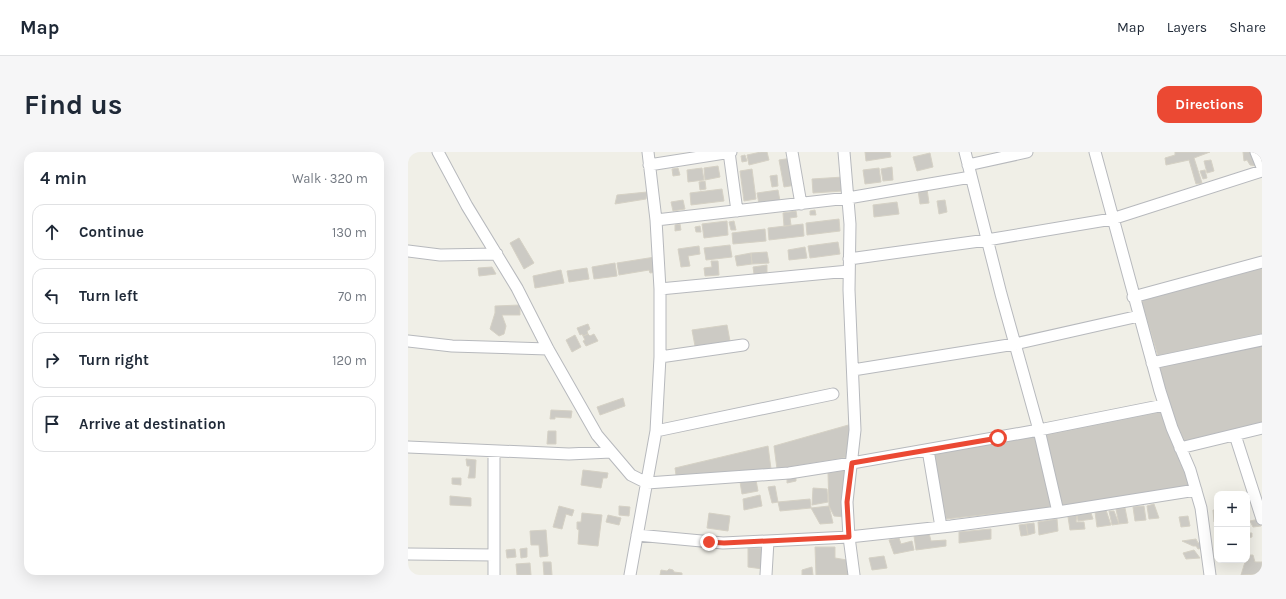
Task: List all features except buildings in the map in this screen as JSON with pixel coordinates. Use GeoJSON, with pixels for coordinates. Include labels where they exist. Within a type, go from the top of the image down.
{"type":"FeatureCollection","features":[{"type":"Feature","properties":{"kind":"street"},"geometry":{"type":"LineString","coordinates":[[438,152],[517,288],[548,350],[597,435],[631,475],[646,483],[789,473],[1039,430],[1164,405]]}},
{"type":"Feature","properties":{"kind":"street"},"geometry":{"type":"LineString","coordinates":[[630,575],[656,431],[660,357],[660,289],[656,220],[648,152]]}},
{"type":"Feature","properties":{"kind":"street"},"geometry":{"type":"LineString","coordinates":[[650,166],[730,152],[737,211]]}},
{"type":"Feature","properties":{"kind":"street"},"geometry":{"type":"LineString","coordinates":[[792,152],[801,204]]}},
{"type":"Feature","properties":{"kind":"street"},"geometry":{"type":"LineString","coordinates":[[844,152],[850,224],[849,271],[855,430],[847,502],[849,537],[854,575]]}},
{"type":"Feature","properties":{"kind":"street"},"geometry":{"type":"LineString","coordinates":[[965,152],[987,240],[1039,430],[1058,512]]}},
{"type":"Feature","properties":{"kind":"street"},"geometry":{"type":"LineString","coordinates":[[968,165],[1027,152]]}},
{"type":"Feature","properties":{"kind":"street"},"geometry":{"type":"LineString","coordinates":[[1095,152],[1133,297],[1164,405],[1190,470],[1201,508],[1210,575]]}},
{"type":"Feature","properties":{"kind":"street"},"geometry":{"type":"LineString","coordinates":[[1256,152],[1262,167]]}},
{"type":"Feature","properties":{"kind":"street"},"geometry":{"type":"LineString","coordinates":[[849,259],[987,240],[1112,219],[1262,171]]}},
{"type":"Feature","properties":{"kind":"street"},"geometry":{"type":"LineString","coordinates":[[656,220],[848,198],[971,177]]}},
{"type":"Feature","properties":{"kind":"street"},"geometry":{"type":"LineString","coordinates":[[408,251],[440,255],[497,254]]}},
{"type":"Feature","properties":{"kind":"street"},"geometry":{"type":"LineString","coordinates":[[1133,297],[1262,262]]}},
{"type":"Feature","properties":{"kind":"street"},"geometry":{"type":"LineString","coordinates":[[660,289],[849,271]]}},
{"type":"Feature","properties":{"kind":"street"},"geometry":{"type":"LineString","coordinates":[[853,370],[1015,344],[1139,316]]}},
{"type":"Feature","properties":{"kind":"street"},"geometry":{"type":"LineString","coordinates":[[1152,362],[1262,340]]}},
{"type":"Feature","properties":{"kind":"street"},"geometry":{"type":"LineString","coordinates":[[408,341],[452,346],[548,350]]}},
{"type":"Feature","properties":{"kind":"street"},"geometry":{"type":"LineString","coordinates":[[660,357],[743,345]]}},
{"type":"Feature","properties":{"kind":"street"},"geometry":{"type":"LineString","coordinates":[[656,431],[833,394]]}},
{"type":"Feature","properties":{"kind":"street"},"geometry":{"type":"LineString","coordinates":[[1180,448],[1262,428]]}},
{"type":"Feature","properties":{"kind":"street"},"geometry":{"type":"LineString","coordinates":[[1236,435],[1262,519]]}},
{"type":"Feature","properties":{"kind":"street"},"geometry":{"type":"LineString","coordinates":[[408,447],[494,452],[569,454],[611,452]]}},
{"type":"Feature","properties":{"kind":"street"},"geometry":{"type":"LineString","coordinates":[[928,450],[941,527]]}},
{"type":"Feature","properties":{"kind":"street"},"geometry":{"type":"LineString","coordinates":[[494,452],[494,575]]}},
{"type":"Feature","properties":{"kind":"street"},"geometry":{"type":"LineString","coordinates":[[637,536],[724,543],[849,537],[1058,512],[1196,490]]}},
{"type":"Feature","properties":{"kind":"street"},"geometry":{"type":"LineString","coordinates":[[766,575],[768,541]]}},
{"type":"Feature","properties":{"kind":"street"},"geometry":{"type":"LineString","coordinates":[[408,554],[494,555]]}},
{"type":"Feature","properties":{"kind":"route"},"geometry":{"type":"LineString","coordinates":[[709,542],[724,543],[849,537],[847,502],[852,463],[998,438]]}}]}
